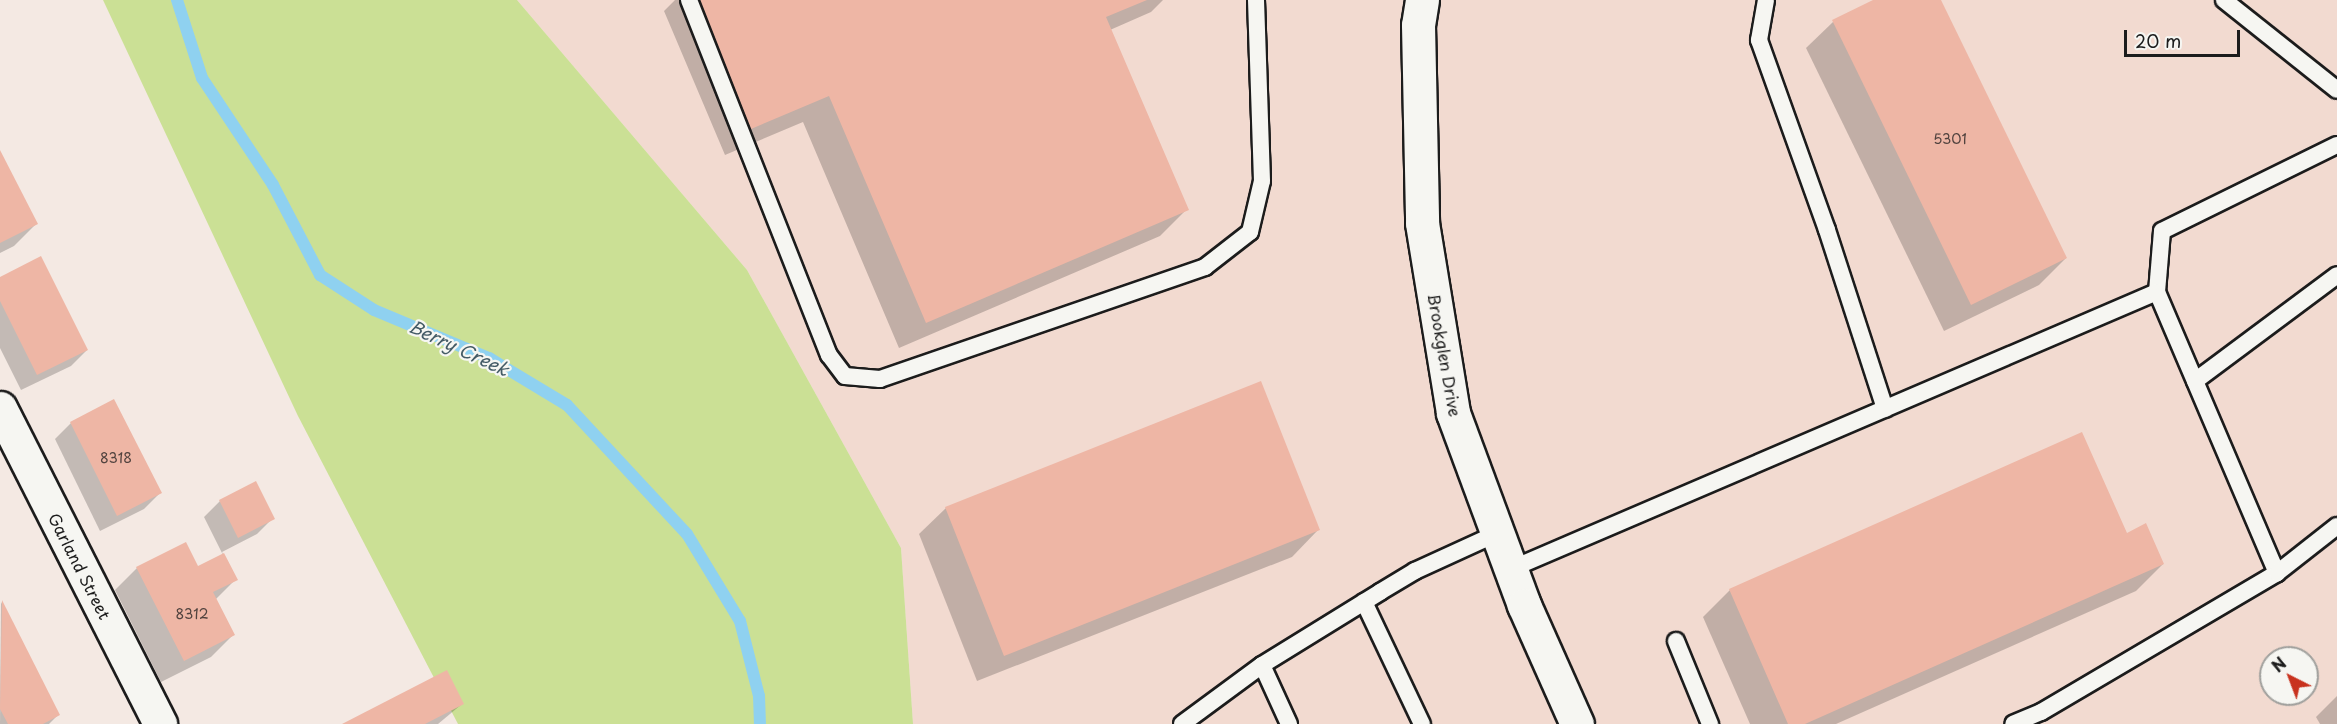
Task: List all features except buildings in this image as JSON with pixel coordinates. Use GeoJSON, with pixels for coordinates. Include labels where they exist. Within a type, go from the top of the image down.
{"type":"FeatureCollection","features":[{"type":"Feature","properties":{"kind":"street","name":"Brookglen Drive"},"geometry":{"type":"LineString","coordinates":[[1422,0],[1418,25],[1422,223],[1453,413],[1511,569],[1576,724]]}},
{"type":"Feature","properties":{"kind":"street","name":"Garland Street"},"geometry":{"type":"LineString","coordinates":[[0,408],[160,724]]}},
{"type":"Feature","properties":{"kind":"lane"},"geometry":{"type":"LineString","coordinates":[[689,0],[829,354],[845,376],[880,379],[1205,267],[1250,232],[1262,181],[1256,0]]}},
{"type":"Feature","properties":{"kind":"lane"},"geometry":{"type":"LineString","coordinates":[[1416,0],[1422,0]]}},
{"type":"Feature","properties":{"kind":"lane"},"geometry":{"type":"LineString","coordinates":[[1766,0],[1759,40],[1827,230],[1885,409]]}},
{"type":"Feature","properties":{"kind":"lane"},"geometry":{"type":"LineString","coordinates":[[2224,0],[2337,90]]}},
{"type":"Feature","properties":{"kind":"lane"},"geometry":{"type":"LineString","coordinates":[[2277,573],[2157,292],[2162,231],[2337,145]]}},
{"type":"Feature","properties":{"kind":"lane"},"geometry":{"type":"LineString","coordinates":[[2195,381],[2337,275]]}},
{"type":"Feature","properties":{"kind":"lane"},"geometry":{"type":"LineString","coordinates":[[1511,569],[2157,292]]}},
{"type":"Feature","properties":{"kind":"lane"},"geometry":{"type":"LineString","coordinates":[[2013,724],[2041,712],[2277,573],[2337,526]]}},
{"type":"Feature","properties":{"kind":"lane"},"geometry":{"type":"LineString","coordinates":[[1182,724],[1262,665],[1414,571],[1498,533]]}},
{"type":"Feature","properties":{"kind":"lane"},"geometry":{"type":"LineString","coordinates":[[1364,602],[1422,724]]}},
{"type":"Feature","properties":{"kind":"lane"},"geometry":{"type":"LineString","coordinates":[[1676,641],[1710,724]]}},
{"type":"Feature","properties":{"kind":"lane"},"geometry":{"type":"LineString","coordinates":[[1262,665],[1289,724]]}},
{"type":"Feature","properties":{"kind":"shaded area"},"geometry":{"type":"Polygon","coordinates":[[[517,0],[2337,0],[2337,724],[913,724],[901,548],[747,270],[517,0]]]}},
{"type":"Feature","properties":{"kind":"green space"},"geometry":{"type":"Polygon","coordinates":[[[103,0],[517,0],[747,270],[901,548],[913,724],[458,724],[298,416],[103,0]]]}},
{"type":"Feature","properties":{"kind":"waterway","name":"Berry Creek"},"geometry":{"type":"LineString","coordinates":[[177,0],[202,78],[273,185],[320,275],[374,310],[489,358],[567,405],[687,534],[740,621],[759,696],[760,724]]}}]}
